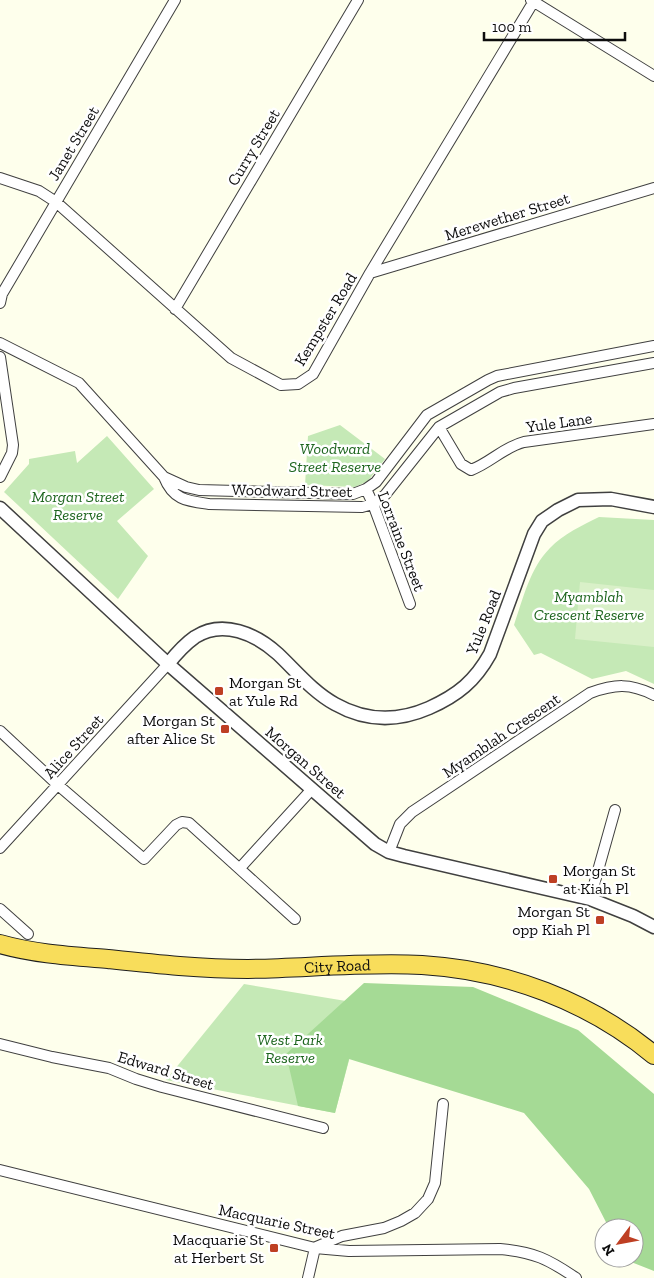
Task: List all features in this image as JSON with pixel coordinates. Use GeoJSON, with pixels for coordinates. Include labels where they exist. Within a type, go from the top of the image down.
{"type":"FeatureCollection","features":[{"type":"Feature","properties":{"kind":"highway","name":"City Road"},"geometry":{"type":"LineString","coordinates":[[0,944],[20,949],[58,954],[208,968],[392,965],[450,968],[518,982],[552,994],[614,1026],[654,1055]]}},
{"type":"Feature","properties":{"kind":"street","name":"Janet Street"},"geometry":{"type":"LineString","coordinates":[[0,303],[2,294],[175,0]]}},
{"type":"Feature","properties":{"kind":"street","name":"Curry Street"},"geometry":{"type":"LineString","coordinates":[[175,309],[358,0]]}},
{"type":"Feature","properties":{"kind":"street","name":"Kempster Road"},"geometry":{"type":"LineString","coordinates":[[0,178],[38,191],[56,202],[231,358],[281,385],[298,384],[313,374],[532,1]]}},
{"type":"Feature","properties":{"kind":"street"},"geometry":{"type":"LineString","coordinates":[[532,1],[654,76]]}},
{"type":"Feature","properties":{"kind":"street","name":"Merewether Street"},"geometry":{"type":"LineString","coordinates":[[370,274],[654,188]]}},
{"type":"Feature","properties":{"kind":"street","name":"Woodward Street"},"geometry":{"type":"LineString","coordinates":[[0,343],[79,383],[164,477],[169,490],[188,501],[209,504],[362,507],[373,504],[385,495],[439,427],[500,392],[654,363]]}},
{"type":"Feature","properties":{"kind":"street","name":"Woodward Street"},"geometry":{"type":"LineString","coordinates":[[164,477],[186,487],[199,490],[353,494],[366,489],[376,482],[427,415],[488,380],[497,376],[654,346]]}},
{"type":"Feature","properties":{"kind":"street"},"geometry":{"type":"LineString","coordinates":[[0,356],[13,444],[12,453],[0,478]]}},
{"type":"Feature","properties":{"kind":"street","name":"Yule Lane"},"geometry":{"type":"LineString","coordinates":[[439,427],[461,464],[471,470],[480,467],[514,444],[654,424]]}},
{"type":"Feature","properties":{"kind":"street","name":"Lorraine Street"},"geometry":{"type":"LineString","coordinates":[[366,489],[410,604]]}},
{"type":"Feature","properties":{"kind":"street","name":"Yule Road"},"geometry":{"type":"LineString","coordinates":[[168,664],[188,642],[203,633],[220,629],[238,630],[249,634],[276,652],[319,694],[350,712],[369,717],[388,718],[403,717],[420,712],[458,692],[480,671],[490,654],[534,534],[542,521],[578,500],[611,499],[654,507]]}},
{"type":"Feature","properties":{"kind":"street","name":"Morgan Street"},"geometry":{"type":"LineString","coordinates":[[0,508],[168,664],[374,844],[389,852],[590,899],[654,927]]}},
{"type":"Feature","properties":{"kind":"street","name":"Alice Street"},"geometry":{"type":"LineString","coordinates":[[0,848],[168,664]]}},
{"type":"Feature","properties":{"kind":"street","name":"Myamblah Crescent"},"geometry":{"type":"LineString","coordinates":[[389,852],[400,824],[412,812],[590,693],[609,686],[620,685],[642,689],[654,695]]}},
{"type":"Feature","properties":{"kind":"street"},"geometry":{"type":"LineString","coordinates":[[0,732],[144,859],[176,825],[182,822],[188,823],[295,919]]}},
{"type":"Feature","properties":{"kind":"street"},"geometry":{"type":"LineString","coordinates":[[240,868],[312,788]]}},
{"type":"Feature","properties":{"kind":"street"},"geometry":{"type":"LineString","coordinates":[[590,899],[616,810]]}},
{"type":"Feature","properties":{"kind":"street"},"geometry":{"type":"LineString","coordinates":[[0,909],[28,934]]}},
{"type":"Feature","properties":{"kind":"street","name":"Edward Street"},"geometry":{"type":"LineString","coordinates":[[0,1044],[52,1057],[109,1068],[162,1087],[323,1128]]}},
{"type":"Feature","properties":{"kind":"street"},"geometry":{"type":"LineString","coordinates":[[308,1278],[315,1248],[342,1236],[384,1228],[401,1221],[415,1212],[428,1199],[435,1183],[443,1104]]}},
{"type":"Feature","properties":{"kind":"street","name":"Macquarie Street"},"geometry":{"type":"LineString","coordinates":[[0,1170],[315,1248],[349,1251],[492,1249],[521,1251],[541,1256],[576,1278]]}},
{"type":"Feature","properties":{"kind":"green space","name":"Woodward Street Reserve"},"geometry":{"type":"Polygon","coordinates":[[[340,425],[385,459],[368,481],[355,487],[305,485],[308,436],[340,425]]]}},
{"type":"Feature","properties":{"kind":"green space","name":"Morgan Street Reserve"},"geometry":{"type":"Polygon","coordinates":[[[107,436],[154,489],[117,521],[148,556],[118,599],[4,492],[29,464],[29,459],[75,451],[77,463],[107,436]]]}},
{"type":"Feature","properties":{"kind":"green space","name":"Myamblah Crescent Reserve"},"geometry":{"type":"Polygon","coordinates":[[[599,517],[654,520],[654,684],[626,671],[592,679],[541,653],[534,655],[514,625],[532,574],[543,556],[561,538],[599,517]]]}},
{"type":"Feature","properties":{"kind":"green space"},"geometry":{"type":"Polygon","coordinates":[[[580,582],[654,590],[654,647],[575,639],[580,582]]]}},
{"type":"Feature","properties":{"kind":"green space"},"geometry":{"type":"Polygon","coordinates":[[[364,983],[473,987],[578,1030],[654,1094],[654,1271],[644,1267],[644,1218],[604,1218],[589,1189],[524,1113],[349,1059],[335,1113],[298,1106],[286,1054],[364,983]]]}},
{"type":"Feature","properties":{"kind":"green space","name":"West Park Reserve"},"geometry":{"type":"Polygon","coordinates":[[[244,984],[364,1004],[335,1113],[166,1080],[244,984]]]}},
{"type":"Feature","properties":{"kind":"place","name":"Morgan St at Yule Rd"},"geometry":{"type":"Point","coordinates":[219,691]}},
{"type":"Feature","properties":{"kind":"place","name":"Morgan St after Alice St"},"geometry":{"type":"Point","coordinates":[225,729]}},
{"type":"Feature","properties":{"kind":"place","name":"Morgan St at Kiah Pl"},"geometry":{"type":"Point","coordinates":[553,879]}},
{"type":"Feature","properties":{"kind":"place","name":"Morgan St opp Kiah Pl"},"geometry":{"type":"Point","coordinates":[600,920]}},
{"type":"Feature","properties":{"kind":"place","name":"Macquarie St at Herbert St"},"geometry":{"type":"Point","coordinates":[274,1248]}}]}
